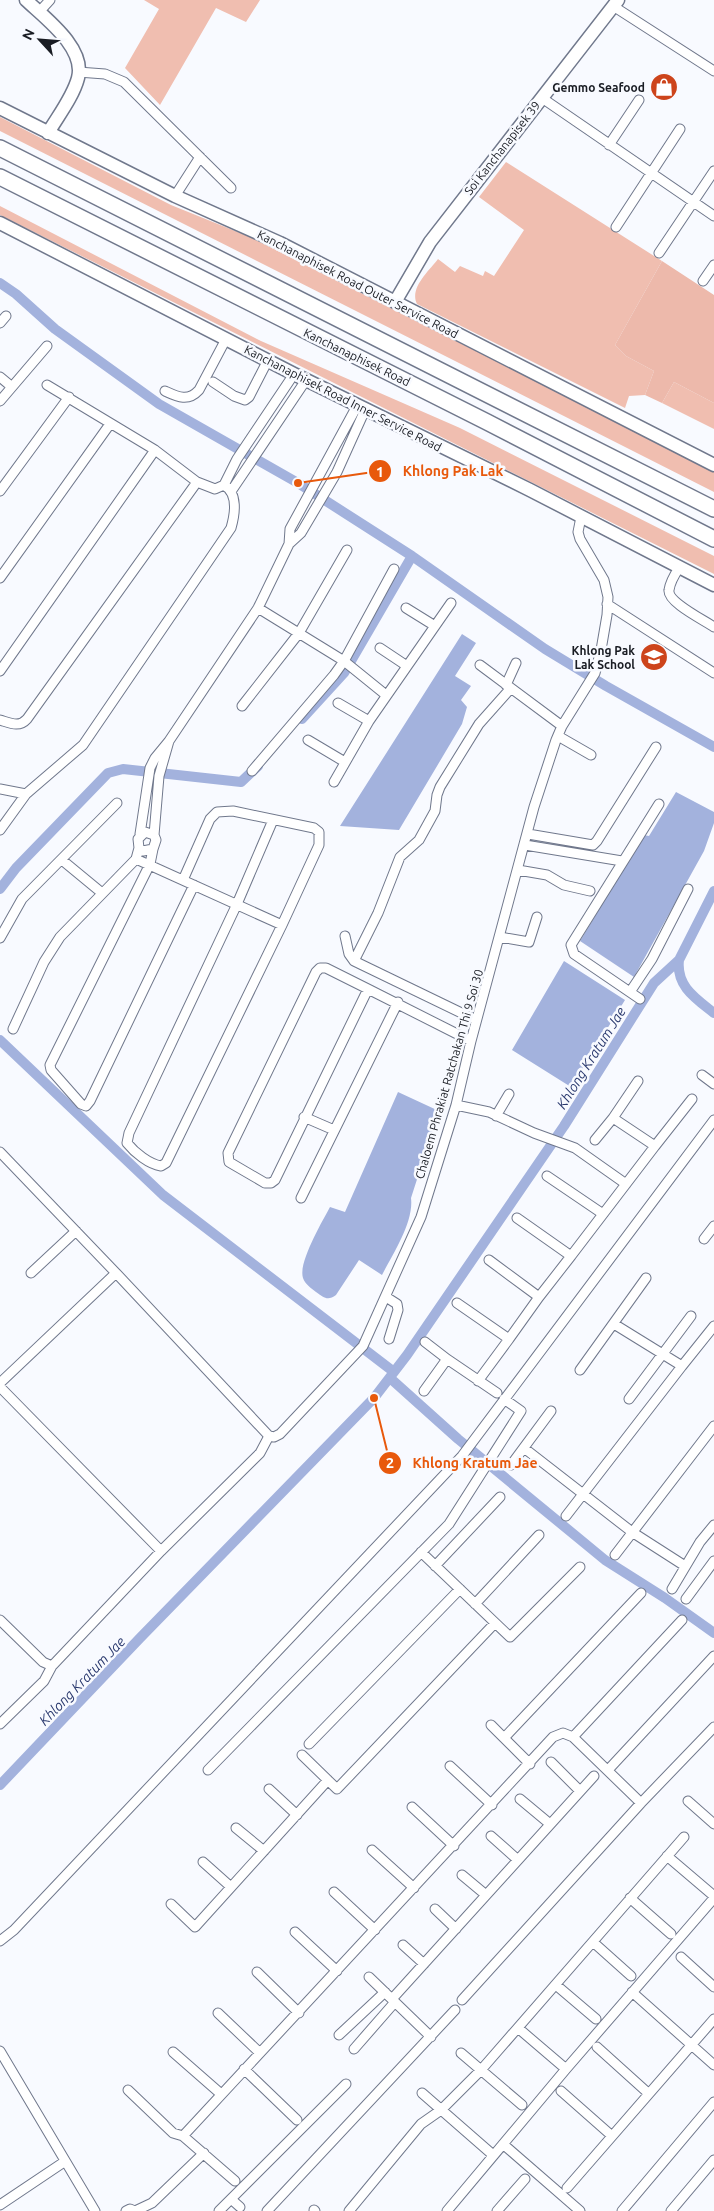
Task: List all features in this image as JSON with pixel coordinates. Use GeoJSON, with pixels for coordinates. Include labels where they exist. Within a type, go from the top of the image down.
{"type":"FeatureCollection","features":[{"type":"Feature","properties":{"kind":"highway","name":"Kanchanaphisek Road"},"geometry":{"type":"LineString","coordinates":[[0,148],[714,509]]}},
{"type":"Feature","properties":{"kind":"highway","name":"Kanchanaphisek Road"},"geometry":{"type":"LineString","coordinates":[[0,177],[481,419],[714,539]]}},
{"type":"Feature","properties":{"kind":"main road"},"geometry":{"type":"LineString","coordinates":[[29,1],[68,40],[78,64],[74,88],[48,133]]}},
{"type":"Feature","properties":{"kind":"main road","name":"Soi Kanchanapisek 39"},"geometry":{"type":"LineString","coordinates":[[395,302],[430,242],[616,3]]}},
{"type":"Feature","properties":{"kind":"main road","name":"Kanchanaphisek Road Outer Service Road"},"geometry":{"type":"LineString","coordinates":[[0,108],[175,196],[280,243],[714,465]]}},
{"type":"Feature","properties":{"kind":"main road","name":"Kanchanaphisek Road Inner Service Road"},"geometry":{"type":"LineString","coordinates":[[0,223],[226,340],[714,585]]}},
{"type":"Feature","properties":{"kind":"street"},"geometry":{"type":"LineString","coordinates":[[39,12],[50,0]]}},
{"type":"Feature","properties":{"kind":"street"},"geometry":{"type":"LineString","coordinates":[[616,3],[714,71]]}},
{"type":"Feature","properties":{"kind":"street"},"geometry":{"type":"LineString","coordinates":[[78,72],[105,74],[124,82],[231,188]]}},
{"type":"Feature","properties":{"kind":"street"},"geometry":{"type":"LineString","coordinates":[[542,98],[650,174],[714,216]]}},
{"type":"Feature","properties":{"kind":"street"},"geometry":{"type":"LineString","coordinates":[[609,145],[639,100]]}},
{"type":"Feature","properties":{"kind":"street"},"geometry":{"type":"LineString","coordinates":[[616,227],[680,129]]}},
{"type":"Feature","properties":{"kind":"street"},"geometry":{"type":"LineString","coordinates":[[175,196],[200,156]]}},
{"type":"Feature","properties":{"kind":"street"},"geometry":{"type":"LineString","coordinates":[[658,253],[714,171]]}},
{"type":"Feature","properties":{"kind":"street"},"geometry":{"type":"LineString","coordinates":[[703,281],[714,265]]}},
{"type":"Feature","properties":{"kind":"street"},"geometry":{"type":"LineString","coordinates":[[165,391],[187,398],[194,396],[226,340]]}},
{"type":"Feature","properties":{"kind":"street"},"geometry":{"type":"LineString","coordinates":[[0,402],[47,346]]}},
{"type":"Feature","properties":{"kind":"street"},"geometry":{"type":"LineString","coordinates":[[213,382],[234,396],[245,400],[268,360]]}},
{"type":"Feature","properties":{"kind":"street"},"geometry":{"type":"LineString","coordinates":[[0,830],[26,794],[83,745],[230,528],[234,511],[228,488],[237,459],[294,374]]}},
{"type":"Feature","properties":{"kind":"street"},"geometry":{"type":"LineString","coordinates":[[0,377],[12,387]]}},
{"type":"Feature","properties":{"kind":"street"},"geometry":{"type":"LineString","coordinates":[[47,385],[155,450],[197,482],[214,488],[228,488],[249,467],[306,380]]}},
{"type":"Feature","properties":{"kind":"street"},"geometry":{"type":"LineString","coordinates":[[0,490],[69,397]]}},
{"type":"Feature","properties":{"kind":"street"},"geometry":{"type":"LineString","coordinates":[[289,544],[290,528],[312,487],[361,408]]}},
{"type":"Feature","properties":{"kind":"street"},"geometry":{"type":"LineString","coordinates":[[13,1029],[44,962],[56,943],[136,859],[148,775],[155,758],[169,741],[258,608],[289,544],[301,533],[336,472],[361,408]]}},
{"type":"Feature","properties":{"kind":"street"},"geometry":{"type":"LineString","coordinates":[[0,578],[110,424]]}},
{"type":"Feature","properties":{"kind":"street"},"geometry":{"type":"LineString","coordinates":[[0,671],[155,450]]}},
{"type":"Feature","properties":{"kind":"street"},"geometry":{"type":"LineString","coordinates":[[0,720],[18,725],[27,719],[197,482]]}},
{"type":"Feature","properties":{"kind":"street","name":"Chaloem Phrakiat Ratchakan Thi 9 Soi 30"},"geometry":{"type":"LineString","coordinates":[[269,1436],[274,1437],[280,1434],[360,1349],[386,1297],[421,1217],[456,1105],[476,1020],[534,807],[562,726],[595,673],[607,615],[607,604],[604,580],[578,532],[581,517]]}},
{"type":"Feature","properties":{"kind":"street"},"geometry":{"type":"LineString","coordinates":[[242,706],[299,633],[347,550]]}},
{"type":"Feature","properties":{"kind":"street"},"geometry":{"type":"LineString","coordinates":[[679,568],[668,592],[672,600],[714,627]]}},
{"type":"Feature","properties":{"kind":"street"},"geometry":{"type":"LineString","coordinates":[[252,771],[345,662],[394,569]]}},
{"type":"Feature","properties":{"kind":"street"},"geometry":{"type":"LineString","coordinates":[[334,782],[386,695],[451,604]]}},
{"type":"Feature","properties":{"kind":"street"},"geometry":{"type":"LineString","coordinates":[[607,604],[714,673]]}},
{"type":"Feature","properties":{"kind":"street"},"geometry":{"type":"LineString","coordinates":[[258,608],[345,662],[386,695]]}},
{"type":"Feature","properties":{"kind":"street"},"geometry":{"type":"LineString","coordinates":[[406,608],[435,626]]}},
{"type":"Feature","properties":{"kind":"street"},"geometry":{"type":"LineString","coordinates":[[380,648],[407,666]]}},
{"type":"Feature","properties":{"kind":"street"},"geometry":{"type":"LineString","coordinates":[[354,961],[378,913],[400,856],[419,840],[435,811],[440,787],[479,724],[508,686],[516,663]]}},
{"type":"Feature","properties":{"kind":"street"},"geometry":{"type":"LineString","coordinates":[[480,665],[562,726]]}},
{"type":"Feature","properties":{"kind":"street"},"geometry":{"type":"LineString","coordinates":[[338,704],[369,721]]}},
{"type":"Feature","properties":{"kind":"street"},"geometry":{"type":"LineString","coordinates":[[558,736],[591,755]]}},
{"type":"Feature","properties":{"kind":"street"},"geometry":{"type":"LineString","coordinates":[[308,740],[345,762]]}},
{"type":"Feature","properties":{"kind":"street"},"geometry":{"type":"LineString","coordinates":[[169,741],[160,776],[154,836],[156,840],[150,864],[50,1065],[80,1104],[86,1106],[90,1101],[194,885]]}},
{"type":"Feature","properties":{"kind":"street"},"geometry":{"type":"LineString","coordinates":[[528,834],[593,845],[656,747]]}},
{"type":"Feature","properties":{"kind":"street"},"geometry":{"type":"LineString","coordinates":[[0,789],[26,794]]}},
{"type":"Feature","properties":{"kind":"street"},"geometry":{"type":"LineString","coordinates":[[0,938],[22,900],[117,803]]}},
{"type":"Feature","properties":{"kind":"street"},"geometry":{"type":"LineString","coordinates":[[640,999],[574,954],[571,946],[659,804]]}},
{"type":"Feature","properties":{"kind":"street"},"geometry":{"type":"LineString","coordinates":[[183,880],[210,819],[217,812],[234,811],[314,828],[319,832],[320,838],[282,925],[166,1162],[161,1166],[154,1165],[127,1143],[129,1133],[237,904],[273,820]]}},
{"type":"Feature","properties":{"kind":"street"},"geometry":{"type":"LineString","coordinates":[[140,834],[150,833],[154,836]]}},
{"type":"Feature","properties":{"kind":"street"},"geometry":{"type":"LineString","coordinates":[[525,845],[622,861]]}},
{"type":"Feature","properties":{"kind":"street"},"geometry":{"type":"LineString","coordinates":[[139,848],[143,851],[153,849]]}},
{"type":"Feature","properties":{"kind":"street"},"geometry":{"type":"LineString","coordinates":[[136,859],[282,925]]}},
{"type":"Feature","properties":{"kind":"street"},"geometry":{"type":"LineString","coordinates":[[62,860],[102,893]]}},
{"type":"Feature","properties":{"kind":"street"},"geometry":{"type":"LineString","coordinates":[[518,870],[547,875],[564,885],[590,891]]}},
{"type":"Feature","properties":{"kind":"street"},"geometry":{"type":"LineString","coordinates":[[630,992],[652,959],[688,889]]}},
{"type":"Feature","properties":{"kind":"street"},"geometry":{"type":"LineString","coordinates":[[500,937],[530,942],[537,917]]}},
{"type":"Feature","properties":{"kind":"street"},"geometry":{"type":"LineString","coordinates":[[346,936],[349,954],[354,961],[476,1020]]}},
{"type":"Feature","properties":{"kind":"street"},"geometry":{"type":"LineString","coordinates":[[368,989],[304,1116],[275,1180],[271,1183],[265,1183],[229,1162],[228,1153],[316,972],[320,968],[326,968],[398,1002],[471,1041]]}},
{"type":"Feature","properties":{"kind":"street"},"geometry":{"type":"LineString","coordinates":[[301,1198],[398,1002]]}},
{"type":"Feature","properties":{"kind":"street"},"geometry":{"type":"LineString","coordinates":[[702,1075],[714,1084]]}},
{"type":"Feature","properties":{"kind":"street"},"geometry":{"type":"LineString","coordinates":[[594,1140],[638,1081]]}},
{"type":"Feature","properties":{"kind":"street"},"geometry":{"type":"LineString","coordinates":[[496,1116],[509,1094]]}},
{"type":"Feature","properties":{"kind":"street"},"geometry":{"type":"LineString","coordinates":[[478,1381],[539,1297],[692,1099]]}},
{"type":"Feature","properties":{"kind":"street"},"geometry":{"type":"LineString","coordinates":[[456,1105],[489,1112],[573,1148],[626,1184]]}},
{"type":"Feature","properties":{"kind":"street"},"geometry":{"type":"LineString","coordinates":[[304,1116],[334,1130]]}},
{"type":"Feature","properties":{"kind":"street"},"geometry":{"type":"LineString","coordinates":[[612,1118],[655,1146]]}},
{"type":"Feature","properties":{"kind":"street"},"geometry":{"type":"LineString","coordinates":[[0,1940],[14,1930],[462,1456],[480,1431],[500,1396],[714,1120]]}},
{"type":"Feature","properties":{"kind":"street"},"geometry":{"type":"LineString","coordinates":[[0,1152],[269,1436],[260,1454],[161,1551],[52,1666],[44,1681],[0,1724]]}},
{"type":"Feature","properties":{"kind":"street"},"geometry":{"type":"LineString","coordinates":[[547,1176],[602,1214]]}},
{"type":"Feature","properties":{"kind":"street"},"geometry":{"type":"LineString","coordinates":[[518,1218],[571,1256]]}},
{"type":"Feature","properties":{"kind":"street"},"geometry":{"type":"LineString","coordinates":[[704,1239],[714,1226]]}},
{"type":"Feature","properties":{"kind":"street"},"geometry":{"type":"LineString","coordinates":[[31,1273],[76,1231]]}},
{"type":"Feature","properties":{"kind":"street"},"geometry":{"type":"LineString","coordinates":[[489,1260],[539,1297]]}},
{"type":"Feature","properties":{"kind":"street"},"geometry":{"type":"LineString","coordinates":[[0,1383],[116,1273]]}},
{"type":"Feature","properties":{"kind":"street"},"geometry":{"type":"LineString","coordinates":[[580,1370],[646,1278]]}},
{"type":"Feature","properties":{"kind":"street"},"geometry":{"type":"LineString","coordinates":[[386,1297],[397,1304],[398,1310],[390,1339]]}},
{"type":"Feature","properties":{"kind":"street"},"geometry":{"type":"LineString","coordinates":[[457,1303],[508,1339]]}},
{"type":"Feature","properties":{"kind":"street"},"geometry":{"type":"LineString","coordinates":[[629,1399],[691,1316]]}},
{"type":"Feature","properties":{"kind":"street"},"geometry":{"type":"LineString","coordinates":[[614,1324],[682,1366]]}},
{"type":"Feature","properties":{"kind":"street"},"geometry":{"type":"LineString","coordinates":[[566,1516],[714,1326]]}},
{"type":"Feature","properties":{"kind":"street"},"geometry":{"type":"LineString","coordinates":[[208,1770],[449,1524],[521,1411],[425,1342]]}},
{"type":"Feature","properties":{"kind":"street"},"geometry":{"type":"LineString","coordinates":[[424,1391],[447,1359]]}},
{"type":"Feature","properties":{"kind":"street"},"geometry":{"type":"LineString","coordinates":[[0,1387],[161,1551]]}},
{"type":"Feature","properties":{"kind":"street"},"geometry":{"type":"LineString","coordinates":[[511,1465],[551,1410]]}},
{"type":"Feature","properties":{"kind":"street"},"geometry":{"type":"LineString","coordinates":[[615,1555],[714,1426]]}},
{"type":"Feature","properties":{"kind":"street"},"geometry":{"type":"LineString","coordinates":[[524,1448],[632,1532],[684,1566]]}},
{"type":"Feature","properties":{"kind":"street"},"geometry":{"type":"LineString","coordinates":[[435,1566],[500,1497]]}},
{"type":"Feature","properties":{"kind":"street"},"geometry":{"type":"LineString","coordinates":[[672,1588],[684,1566],[714,1525]]}},
{"type":"Feature","properties":{"kind":"street"},"geometry":{"type":"LineString","coordinates":[[475,1604],[539,1536]]}},
{"type":"Feature","properties":{"kind":"street"},"geometry":{"type":"LineString","coordinates":[[421,1552],[510,1637],[580,1566]]}},
{"type":"Feature","properties":{"kind":"street"},"geometry":{"type":"LineString","coordinates":[[686,1599],[714,1561]]}},
{"type":"Feature","properties":{"kind":"street"},"geometry":{"type":"LineString","coordinates":[[309,1744],[460,1589]]}},
{"type":"Feature","properties":{"kind":"street"},"geometry":{"type":"LineString","coordinates":[[504,1738],[641,1593]]}},
{"type":"Feature","properties":{"kind":"street"},"geometry":{"type":"LineString","coordinates":[[0,1620],[43,1662],[52,1666]]}},
{"type":"Feature","properties":{"kind":"street"},"geometry":{"type":"LineString","coordinates":[[573,1737],[682,1620]]}},
{"type":"Feature","properties":{"kind":"street"},"geometry":{"type":"LineString","coordinates":[[302,1755],[337,1789],[495,1623]]}},
{"type":"Feature","properties":{"kind":"street"},"geometry":{"type":"LineString","coordinates":[[608,1770],[714,1656]]}},
{"type":"Feature","properties":{"kind":"street"},"geometry":{"type":"LineString","coordinates":[[491,1725],[530,1764]]}},
{"type":"Feature","properties":{"kind":"street"},"geometry":{"type":"LineString","coordinates":[[462,2000],[641,1803],[714,1727]]}},
{"type":"Feature","properties":{"kind":"street"},"geometry":{"type":"LineString","coordinates":[[183,2136],[558,1734],[563,1733],[573,1737],[641,1803]]}},
{"type":"Feature","properties":{"kind":"street"},"geometry":{"type":"LineString","coordinates":[[551,1762],[580,1791]]}},
{"type":"Feature","properties":{"kind":"street"},"geometry":{"type":"LineString","coordinates":[[450,1766],[492,1805]]}},
{"type":"Feature","properties":{"kind":"street"},"geometry":{"type":"LineString","coordinates":[[354,2049],[424,1964],[594,1776]]}},
{"type":"Feature","properties":{"kind":"street"},"geometry":{"type":"LineString","coordinates":[[171,1904],[195,1927],[328,1780]]}},
{"type":"Feature","properties":{"kind":"street"},"geometry":{"type":"LineString","coordinates":[[269,1789],[297,1815]]}},
{"type":"Feature","properties":{"kind":"street"},"geometry":{"type":"LineString","coordinates":[[520,1799],[550,1824]]}},
{"type":"Feature","properties":{"kind":"street"},"geometry":{"type":"LineString","coordinates":[[688,1801],[713,1820]]}},
{"type":"Feature","properties":{"kind":"street"},"geometry":{"type":"LineString","coordinates":[[412,1808],[454,1846]]}},
{"type":"Feature","properties":{"kind":"street"},"geometry":{"type":"LineString","coordinates":[[236,1828],[264,1852]]}},
{"type":"Feature","properties":{"kind":"street"},"geometry":{"type":"LineString","coordinates":[[492,1836],[518,1860]]}},
{"type":"Feature","properties":{"kind":"street"},"geometry":{"type":"LineString","coordinates":[[349,2211],[421,2124],[441,2110],[481,2070],[684,1837]]}},
{"type":"Feature","properties":{"kind":"street"},"geometry":{"type":"LineString","coordinates":[[372,1850],[414,1888]]}},
{"type":"Feature","properties":{"kind":"street"},"geometry":{"type":"LineString","coordinates":[[447,2211],[714,1897],[667,1856]]}},
{"type":"Feature","properties":{"kind":"street"},"geometry":{"type":"LineString","coordinates":[[203,1862],[231,1887]]}},
{"type":"Feature","properties":{"kind":"street"},"geometry":{"type":"LineString","coordinates":[[462,1875],[486,1896]]}},
{"type":"Feature","properties":{"kind":"street"},"geometry":{"type":"LineString","coordinates":[[334,1892],[375,1930]]}},
{"type":"Feature","properties":{"kind":"street"},"geometry":{"type":"LineString","coordinates":[[630,1898],[671,1934]]}},
{"type":"Feature","properties":{"kind":"street"},"geometry":{"type":"LineString","coordinates":[[435,1909],[456,1929]]}},
{"type":"Feature","properties":{"kind":"street"},"geometry":{"type":"LineString","coordinates":[[295,1932],[337,1971]]}},
{"type":"Feature","properties":{"kind":"street"},"geometry":{"type":"LineString","coordinates":[[593,1942],[631,1976]]}},
{"type":"Feature","properties":{"kind":"street"},"geometry":{"type":"LineString","coordinates":[[403,1945],[424,1964]]}},
{"type":"Feature","properties":{"kind":"street"},"geometry":{"type":"LineString","coordinates":[[681,1957],[714,1987]]}},
{"type":"Feature","properties":{"kind":"street"},"geometry":{"type":"LineString","coordinates":[[257,1972],[299,2013]]}},
{"type":"Feature","properties":{"kind":"street"},"geometry":{"type":"LineString","coordinates":[[369,1978],[430,2037]]}},
{"type":"Feature","properties":{"kind":"street"},"geometry":{"type":"LineString","coordinates":[[556,1984],[596,2019]]}},
{"type":"Feature","properties":{"kind":"street"},"geometry":{"type":"LineString","coordinates":[[339,2036],[385,1992]]}},
{"type":"Feature","properties":{"kind":"street"},"geometry":{"type":"LineString","coordinates":[[632,1992],[714,2065]]}},
{"type":"Feature","properties":{"kind":"street"},"geometry":{"type":"LineString","coordinates":[[267,2211],[455,2010]]}},
{"type":"Feature","properties":{"kind":"street"},"geometry":{"type":"LineString","coordinates":[[218,2013],[260,2053]]}},
{"type":"Feature","properties":{"kind":"street"},"geometry":{"type":"LineString","coordinates":[[567,2188],[714,2019]]}},
{"type":"Feature","properties":{"kind":"street"},"geometry":{"type":"LineString","coordinates":[[518,2028],[566,2069]]}},
{"type":"Feature","properties":{"kind":"street"},"geometry":{"type":"LineString","coordinates":[[597,2047],[648,2094]]}},
{"type":"Feature","properties":{"kind":"street"},"geometry":{"type":"LineString","coordinates":[[0,2051],[94,2211]]}},
{"type":"Feature","properties":{"kind":"street"},"geometry":{"type":"LineString","coordinates":[[173,2052],[221,2094]]}},
{"type":"Feature","properties":{"kind":"street"},"geometry":{"type":"LineString","coordinates":[[461,2053],[522,2104]]}},
{"type":"Feature","properties":{"kind":"street"},"geometry":{"type":"LineString","coordinates":[[244,2069],[297,2120]]}},
{"type":"Feature","properties":{"kind":"street"},"geometry":{"type":"LineString","coordinates":[[222,2210],[346,2084]]}},
{"type":"Feature","properties":{"kind":"street"},"geometry":{"type":"LineString","coordinates":[[128,2090],[173,2133],[183,2136],[204,2152],[235,2181]]}},
{"type":"Feature","properties":{"kind":"street"},"geometry":{"type":"LineString","coordinates":[[561,2091],[612,2136]]}},
{"type":"Feature","properties":{"kind":"street"},"geometry":{"type":"LineString","coordinates":[[422,2093],[494,2155]]}},
{"type":"Feature","properties":{"kind":"street"},"geometry":{"type":"LineString","coordinates":[[622,2211],[714,2102]]}},
{"type":"Feature","properties":{"kind":"street"},"geometry":{"type":"LineString","coordinates":[[503,2144],[580,2211]]}},
{"type":"Feature","properties":{"kind":"street"},"geometry":{"type":"LineString","coordinates":[[126,2211],[130,2209],[135,2211],[152,2203],[204,2152]]}},
{"type":"Feature","properties":{"kind":"street"},"geometry":{"type":"LineString","coordinates":[[670,2211],[714,2160]]}},
{"type":"Feature","properties":{"kind":"street"},"geometry":{"type":"LineString","coordinates":[[0,2205],[64,2162]]}},
{"type":"Feature","properties":{"kind":"street"},"geometry":{"type":"LineString","coordinates":[[497,2211],[525,2179]]}},
{"type":"Feature","properties":{"kind":"street"},"geometry":{"type":"LineString","coordinates":[[231,2199],[240,2206]]}},
{"type":"Feature","properties":{"kind":"shaded area"},"geometry":{"type":"Polygon","coordinates":[[[144,0],[260,0],[246,22],[216,8],[160,105],[125,68],[159,9],[144,0]]]}},
{"type":"Feature","properties":{"kind":"shaded area"},"geometry":{"type":"Polygon","coordinates":[[[0,117],[171,205],[250,237],[714,471],[714,492],[0,131],[0,117]]]}},
{"type":"Feature","properties":{"kind":"shaded area"},"geometry":{"type":"Polygon","coordinates":[[[506,162],[662,261],[615,345],[626,356],[654,371],[645,395],[629,396],[625,408],[417,304],[415,298],[418,286],[425,274],[438,259],[455,272],[460,266],[483,276],[485,271],[494,276],[524,230],[479,197],[506,162]]]}},
{"type":"Feature","properties":{"kind":"shaded area"},"geometry":{"type":"Polygon","coordinates":[[[0,206],[261,341],[460,428],[714,556],[714,574],[0,215],[0,206]]]}},
{"type":"Feature","properties":{"kind":"shaded area"},"geometry":{"type":"Polygon","coordinates":[[[662,261],[714,295],[714,403],[674,382],[662,403],[645,395],[654,371],[626,356],[615,345],[662,261]]]}},
{"type":"Feature","properties":{"kind":"shaded area"},"geometry":{"type":"Polygon","coordinates":[[[674,382],[714,403],[714,429],[662,403],[674,382]]]}},
{"type":"Feature","properties":{"kind":"water"},"geometry":{"type":"Polygon","coordinates":[[[462,634],[476,643],[455,676],[471,686],[461,700],[467,707],[462,724],[399,830],[340,826],[462,634]]]}},
{"type":"Feature","properties":{"kind":"water"},"geometry":{"type":"Polygon","coordinates":[[[676,792],[714,812],[714,823],[704,851],[634,977],[580,941],[644,835],[649,836],[676,792]]]}},
{"type":"Feature","properties":{"kind":"water"},"geometry":{"type":"Polygon","coordinates":[[[564,961],[625,1000],[571,1087],[512,1050],[564,961]]]}},
{"type":"Feature","properties":{"kind":"water"},"geometry":{"type":"Polygon","coordinates":[[[398,1092],[439,1111],[411,1198],[411,1207],[406,1227],[382,1275],[359,1260],[336,1295],[326,1298],[310,1287],[303,1278],[302,1271],[307,1253],[330,1207],[345,1212],[398,1092]]]}},
{"type":"Feature","properties":{"kind":"waterway"},"geometry":{"type":"LineString","coordinates":[[0,283],[16,294],[55,329],[159,404],[298,483],[412,556],[545,649],[714,747]]}},
{"type":"Feature","properties":{"kind":"waterway"},"geometry":{"type":"LineString","coordinates":[[302,719],[344,673],[412,556]]}},
{"type":"Feature","properties":{"kind":"waterway"},"geometry":{"type":"LineString","coordinates":[[0,889],[16,868],[108,773],[123,769],[241,782],[258,766]]}},
{"type":"Feature","properties":{"kind":"waterway"},"geometry":{"type":"LineString","coordinates":[[714,891],[679,960],[681,977],[688,991],[714,1013]]}},
{"type":"Feature","properties":{"kind":"waterway","name":"Khlong Kratum Jae"},"geometry":{"type":"LineString","coordinates":[[0,1785],[374,1398],[407,1355],[564,1126],[654,983],[679,960]]}},
{"type":"Feature","properties":{"kind":"waterway"},"geometry":{"type":"LineString","coordinates":[[0,1040],[163,1195],[394,1372]]}},
{"type":"Feature","properties":{"kind":"waterway"},"geometry":{"type":"LineString","coordinates":[[390,1378],[458,1439],[605,1560],[665,1598],[714,1633]]}},
{"type":"Feature","properties":{"kind":"place","name":"Gemmo Seafood"},"geometry":{"type":"Point","coordinates":[664,87]}},
{"type":"Feature","properties":{"kind":"place","name":"Khlong Pak Lak"},"geometry":{"type":"Point","coordinates":[298,483]}},
{"type":"Feature","properties":{"kind":"place","name":"Khlong Pak Lak School"},"geometry":{"type":"Point","coordinates":[654,657]}},
{"type":"Feature","properties":{"kind":"place","name":"Khlong Kratum Jae"},"geometry":{"type":"Point","coordinates":[374,1398]}}]}
